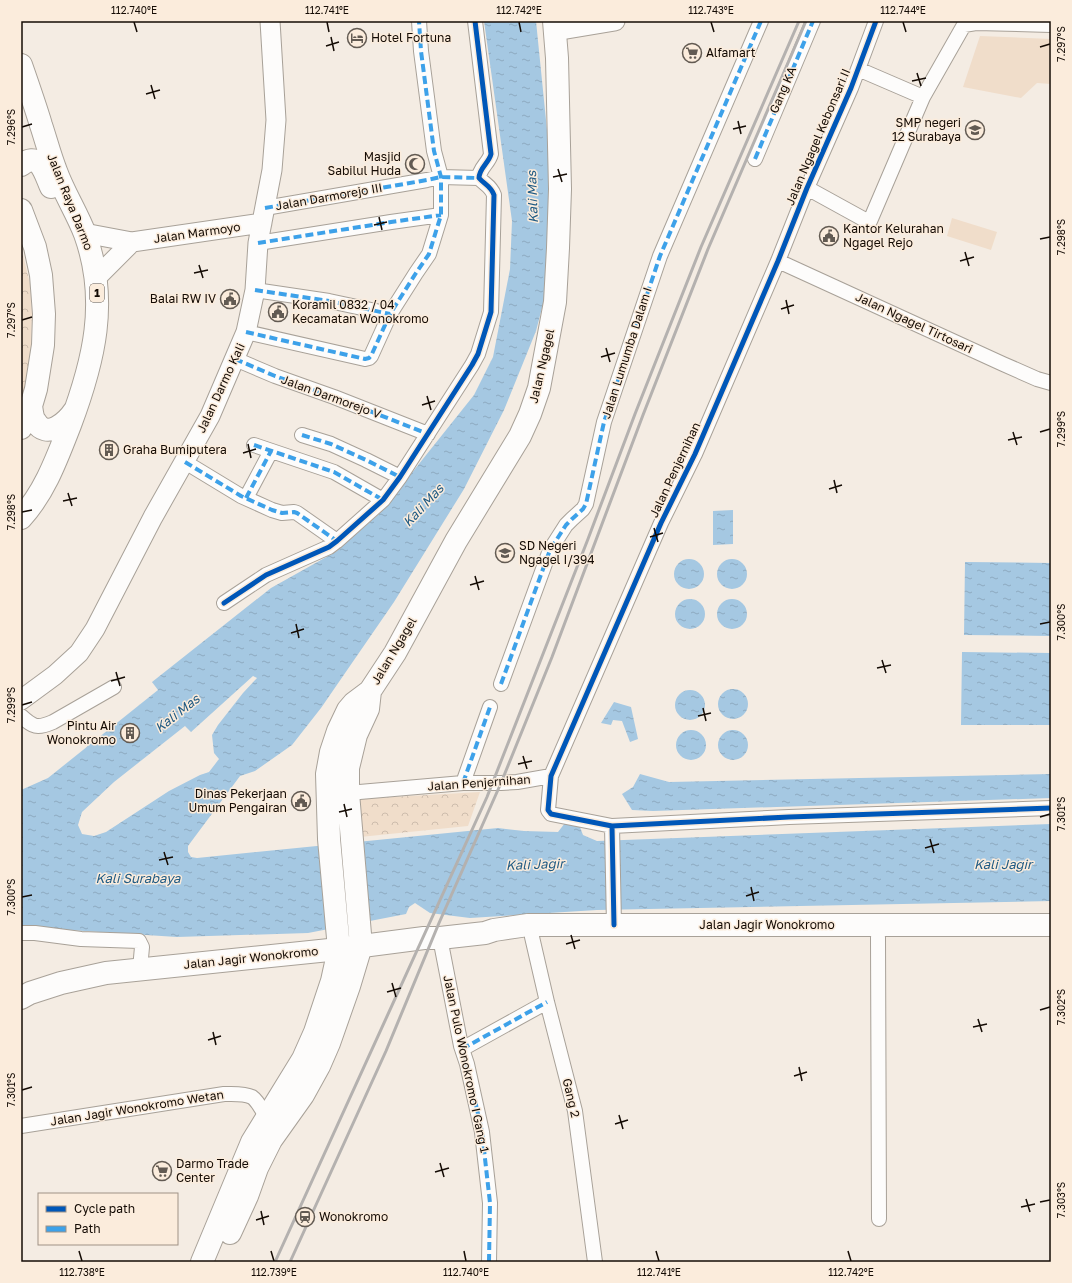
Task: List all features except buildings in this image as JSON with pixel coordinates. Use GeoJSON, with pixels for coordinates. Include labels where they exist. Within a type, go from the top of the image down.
{"type":"FeatureCollection","features":[{"type":"Feature","properties":{"kind":"main road","name":"Jalan Darmo Kali"},"geometry":{"type":"LineString","coordinates":[[21,700],[55,675],[79,653],[95,629],[153,517],[210,416],[246,332],[255,290],[258,244],[272,170],[276,120],[270,21]]}},
{"type":"Feature","properties":{"kind":"main road"},"geometry":{"type":"LineString","coordinates":[[554,26],[615,21]]}},
{"type":"Feature","properties":{"kind":"main road","name":"Jalan Ngagel"},"geometry":{"type":"LineString","coordinates":[[202,1262],[252,1142],[303,1059],[315,1032],[332,981],[338,939],[329,839],[327,774],[331,752],[338,731],[348,710],[354,703],[370,691],[395,653],[456,541],[520,436],[530,414],[539,388],[555,302],[558,248],[560,190],[557,58],[554,26]]}},
{"type":"Feature","properties":{"kind":"main road","name":"Jalan Raya Darmo"},"geometry":{"type":"LineString","coordinates":[[21,65],[56,171],[84,232],[94,271],[98,306],[92,357],[76,410],[49,476],[38,496],[21,518]]}},
{"type":"Feature","properties":{"kind":"main road"},"geometry":{"type":"LineString","coordinates":[[21,165],[28,161],[34,160],[41,165],[76,243],[94,271],[132,242]]}},
{"type":"Feature","properties":{"kind":"main road"},"geometry":{"type":"LineString","coordinates":[[21,210],[35,247],[44,294],[43,345],[36,389],[31,406],[21,428]]}},
{"type":"Feature","properties":{"kind":"main road","name":"Jalan Marmoyo"},"geometry":{"type":"LineString","coordinates":[[84,232],[132,242],[263,215]]}},
{"type":"Feature","properties":{"kind":"main road"},"geometry":{"type":"LineString","coordinates":[[31,406],[34,420],[39,426],[46,430],[61,426],[76,410]]}},
{"type":"Feature","properties":{"kind":"main road","name":"Jalan Ngagel"},"geometry":{"type":"LineString","coordinates":[[217,1262],[257,1168],[271,1140],[303,1095],[319,1066],[329,1043],[349,986],[361,946],[348,794],[348,768],[356,735],[368,709],[370,691]]}},
{"type":"Feature","properties":{"kind":"main road","name":"Jalan Jagir Wonokromo"},"geometry":{"type":"LineString","coordinates":[[21,998],[30,993],[106,973],[338,939],[361,946],[424,938],[440,938],[485,933],[504,928],[528,925],[614,918],[696,931],[878,937],[1051,937]]}},
{"type":"Feature","properties":{"kind":"main road","name":"Jalan Jagir Wonokromo"},"geometry":{"type":"LineString","coordinates":[[485,933],[494,936],[532,938],[696,931],[1051,925]]}},
{"type":"Feature","properties":{"kind":"street"},"geometry":{"type":"LineString","coordinates":[[246,332],[365,359],[369,358],[390,314],[429,254],[441,215],[441,177],[434,151],[421,51],[419,21]]}},
{"type":"Feature","properties":{"kind":"street"},"geometry":{"type":"LineString","coordinates":[[224,603],[266,575],[323,550],[337,541],[383,500],[428,434],[478,354],[491,312],[494,195],[490,187],[479,178],[480,171],[490,158],[491,154],[475,21]]}},
{"type":"Feature","properties":{"kind":"street","name":"Jalan Lumumba Dalam I"},"geometry":{"type":"LineString","coordinates":[[501,684],[550,550],[566,525],[583,509],[586,504],[604,422],[660,256],[761,21]]}},
{"type":"Feature","properties":{"kind":"street","name":"Gang KA"},"geometry":{"type":"LineString","coordinates":[[755,160],[813,21]]}},
{"type":"Feature","properties":{"kind":"street","name":"Jalan Ngagel Kebonsari II"},"geometry":{"type":"LineString","coordinates":[[778,261],[807,188],[858,69],[876,21]]}},
{"type":"Feature","properties":{"kind":"street"},"geometry":{"type":"LineString","coordinates":[[807,188],[867,221],[870,221],[923,97],[964,25],[976,23],[1051,25]]}},
{"type":"Feature","properties":{"kind":"street"},"geometry":{"type":"LineString","coordinates":[[858,69],[923,97]]}},
{"type":"Feature","properties":{"kind":"street","name":"Jalan Darmorejo III"},"geometry":{"type":"LineString","coordinates":[[263,215],[441,177],[479,178]]}},
{"type":"Feature","properties":{"kind":"street"},"geometry":{"type":"LineString","coordinates":[[258,244],[441,215]]}},
{"type":"Feature","properties":{"kind":"street","name":"Jalan Ngagel Tirtosari"},"geometry":{"type":"LineString","coordinates":[[778,261],[1003,364],[1037,379],[1051,383]]}},
{"type":"Feature","properties":{"kind":"street","name":"Jalan Penjernihan"},"geometry":{"type":"LineString","coordinates":[[348,794],[463,783],[517,782],[551,776],[660,523],[695,454],[778,261]]}},
{"type":"Feature","properties":{"kind":"street"},"geometry":{"type":"LineString","coordinates":[[255,290],[329,301],[390,314]]}},
{"type":"Feature","properties":{"kind":"street","name":"Jalan Darmorejo V"},"geometry":{"type":"LineString","coordinates":[[235,359],[275,376],[334,397],[428,434]]}},
{"type":"Feature","properties":{"kind":"street"},"geometry":{"type":"LineString","coordinates":[[302,435],[331,444],[400,477]]}},
{"type":"Feature","properties":{"kind":"street"},"geometry":{"type":"LineString","coordinates":[[254,446],[334,472],[383,500]]}},
{"type":"Feature","properties":{"kind":"street"},"geometry":{"type":"LineString","coordinates":[[246,498],[271,451]]}},
{"type":"Feature","properties":{"kind":"street"},"geometry":{"type":"LineString","coordinates":[[185,462],[246,498],[276,512],[297,513],[337,541]]}},
{"type":"Feature","properties":{"kind":"street"},"geometry":{"type":"LineString","coordinates":[[21,716],[32,726],[45,726],[114,687]]}},
{"type":"Feature","properties":{"kind":"street"},"geometry":{"type":"LineString","coordinates":[[463,783],[490,707]]}},
{"type":"Feature","properties":{"kind":"street"},"geometry":{"type":"LineString","coordinates":[[551,776],[548,810],[551,814],[612,830],[789,817],[1051,808]]}},
{"type":"Feature","properties":{"kind":"street"},"geometry":{"type":"LineString","coordinates":[[612,830],[614,918]]}},
{"type":"Feature","properties":{"kind":"street"},"geometry":{"type":"LineString","coordinates":[[21,933],[35,933],[81,939],[139,941],[142,947],[140,969]]}},
{"type":"Feature","properties":{"kind":"street"},"geometry":{"type":"LineString","coordinates":[[878,937],[879,1219]]}},
{"type":"Feature","properties":{"kind":"street","name":"Jalan Pulo Wonokromo I Gang 1"},"geometry":{"type":"LineString","coordinates":[[440,938],[462,1049],[468,1064],[483,1139],[490,1203],[489,1262]]}},
{"type":"Feature","properties":{"kind":"street","name":"Gang 2"},"geometry":{"type":"LineString","coordinates":[[532,938],[575,1111],[595,1262]]}},
{"type":"Feature","properties":{"kind":"street"},"geometry":{"type":"LineString","coordinates":[[462,1049],[547,1002]]}},
{"type":"Feature","properties":{"kind":"street","name":"Jalan Jagir Wonokromo Wetan"},"geometry":{"type":"LineString","coordinates":[[21,1126],[224,1094],[241,1094],[252,1098],[267,1118]]}},
{"type":"Feature","properties":{"kind":"green space"},"geometry":{"type":"Polygon","coordinates":[[[980,36],[1051,39],[1051,84],[1037,83],[1021,98],[963,87],[980,36]]]}},
{"type":"Feature","properties":{"kind":"green space"},"geometry":{"type":"Polygon","coordinates":[[[952,218],[997,232],[991,250],[947,236],[952,218]]]}},
{"type":"Feature","properties":{"kind":"green space"},"geometry":{"type":"Polygon","coordinates":[[[21,247],[30,284],[32,314],[30,373],[21,400],[21,247]]]}},
{"type":"Feature","properties":{"kind":"green space"},"geometry":{"type":"Polygon","coordinates":[[[480,792],[468,826],[360,837],[358,799],[480,792]]]}},
{"type":"Feature","properties":{"kind":"water"},"geometry":{"type":"Polygon","coordinates":[[[484,21],[536,21],[548,140],[549,281],[536,331],[504,410],[464,489],[394,602],[321,708],[292,745],[255,771],[240,776],[188,846],[188,852],[191,857],[197,858],[498,828],[524,831],[558,832],[565,823],[578,822],[583,835],[597,841],[1051,824],[1051,901],[597,910],[470,918],[430,913],[415,903],[409,907],[406,914],[308,933],[177,937],[38,928],[21,929],[21,790],[48,778],[158,690],[152,682],[271,588],[337,551],[379,514],[474,395],[493,357],[510,269],[512,221],[484,21]],[[253,676],[191,732],[185,726],[114,782],[82,812],[78,825],[82,834],[94,836],[106,832],[169,791],[209,772],[219,759],[214,753],[212,735],[243,693],[257,678],[253,676]]]}},
{"type":"Feature","properties":{"kind":"water"},"geometry":{"type":"Polygon","coordinates":[[[733,510],[733,544],[713,545],[713,511],[733,510]]]}},
{"type":"Feature","properties":{"kind":"water"},"geometry":{"type":"Polygon","coordinates":[[[689,559],[700,563],[704,574],[700,585],[689,589],[678,585],[674,574],[678,563],[689,559]]]}},
{"type":"Feature","properties":{"kind":"water"},"geometry":{"type":"Polygon","coordinates":[[[732,559],[743,563],[747,574],[743,585],[732,589],[721,585],[717,574],[721,563],[732,559]]]}},
{"type":"Feature","properties":{"kind":"water"},"geometry":{"type":"Polygon","coordinates":[[[965,562],[1051,563],[1051,636],[964,635],[965,562]]]}},
{"type":"Feature","properties":{"kind":"water"},"geometry":{"type":"Polygon","coordinates":[[[690,599],[701,603],[705,614],[701,625],[690,629],[679,625],[675,614],[679,603],[690,599]]]}},
{"type":"Feature","properties":{"kind":"water"},"geometry":{"type":"Polygon","coordinates":[[[732,599],[743,603],[747,614],[743,625],[732,629],[721,625],[717,614],[721,603],[732,599]]]}},
{"type":"Feature","properties":{"kind":"water"},"geometry":{"type":"Polygon","coordinates":[[[962,652],[1051,653],[1051,725],[961,725],[962,652]]]}},
{"type":"Feature","properties":{"kind":"water"},"geometry":{"type":"Polygon","coordinates":[[[733,689],[744,693],[748,704],[744,715],[733,719],[722,715],[718,704],[722,693],[733,689]]]}},
{"type":"Feature","properties":{"kind":"water"},"geometry":{"type":"Polygon","coordinates":[[[690,690],[701,694],[705,705],[701,716],[690,720],[679,716],[675,705],[679,694],[690,690]]]}},
{"type":"Feature","properties":{"kind":"water"},"geometry":{"type":"Polygon","coordinates":[[[614,702],[631,707],[638,739],[630,742],[622,721],[613,720],[611,725],[601,723],[614,702]]]}},
{"type":"Feature","properties":{"kind":"water"},"geometry":{"type":"Polygon","coordinates":[[[691,730],[702,734],[706,745],[702,756],[691,760],[680,756],[676,745],[680,734],[691,730]]]}},
{"type":"Feature","properties":{"kind":"water"},"geometry":{"type":"Polygon","coordinates":[[[733,730],[744,734],[748,745],[744,756],[733,760],[722,756],[718,745],[722,734],[733,730]]]}},
{"type":"Feature","properties":{"kind":"water"},"geometry":{"type":"Polygon","coordinates":[[[640,774],[669,782],[1051,774],[1051,798],[653,811],[632,810],[622,794],[633,787],[640,774]]]}},
{"type":"Feature","properties":{"kind":"railway"},"geometry":{"type":"LineString","coordinates":[[275,1262],[487,797],[701,247],[799,21]]}},
{"type":"Feature","properties":{"kind":"railway"},"geometry":{"type":"LineString","coordinates":[[290,1262],[386,1051],[439,923],[501,783],[552,657],[643,415],[708,249],[806,21]]}},
{"type":"Feature","properties":{"kind":"marked path"},"geometry":{"type":"LineString","coordinates":[[246,332],[365,359],[369,358],[390,314],[429,254],[441,215],[441,177],[434,151],[421,51],[419,21]]}},
{"type":"Feature","properties":{"kind":"marked path"},"geometry":{"type":"LineString","coordinates":[[501,684],[550,550],[566,525],[583,509],[586,504],[604,422],[660,256],[761,21]]}},
{"type":"Feature","properties":{"kind":"marked path"},"geometry":{"type":"LineString","coordinates":[[755,159],[813,21]]}},
{"type":"Feature","properties":{"kind":"marked path"},"geometry":{"type":"LineString","coordinates":[[265,208],[441,177],[479,178]]}},
{"type":"Feature","properties":{"kind":"marked path"},"geometry":{"type":"LineString","coordinates":[[258,243],[441,215]]}},
{"type":"Feature","properties":{"kind":"marked path"},"geometry":{"type":"LineString","coordinates":[[255,290],[329,301],[390,314]]}},
{"type":"Feature","properties":{"kind":"marked path"},"geometry":{"type":"LineString","coordinates":[[235,359],[275,376],[334,397],[428,434]]}},
{"type":"Feature","properties":{"kind":"marked path"},"geometry":{"type":"LineString","coordinates":[[302,435],[331,444],[400,477]]}},
{"type":"Feature","properties":{"kind":"marked path"},"geometry":{"type":"LineString","coordinates":[[254,445],[334,472],[383,500]]}},
{"type":"Feature","properties":{"kind":"marked path"},"geometry":{"type":"LineString","coordinates":[[246,498],[271,451]]}},
{"type":"Feature","properties":{"kind":"marked path"},"geometry":{"type":"LineString","coordinates":[[185,462],[241,496],[272,510],[282,513],[297,513],[337,541],[336,542]]}},
{"type":"Feature","properties":{"kind":"marked path"},"geometry":{"type":"LineString","coordinates":[[463,783],[490,707]]}},
{"type":"Feature","properties":{"kind":"marked path"},"geometry":{"type":"LineString","coordinates":[[489,1262],[490,1203],[482,1132],[467,1064],[462,1049],[547,1002]]}},
{"type":"Feature","properties":{"kind":"cycle path"},"geometry":{"type":"LineString","coordinates":[[224,603],[266,575],[329,547],[383,500],[400,477],[478,354],[491,312],[494,195],[489,187],[479,178],[479,174],[491,154],[475,21]]}},
{"type":"Feature","properties":{"kind":"cycle path"},"geometry":{"type":"LineString","coordinates":[[614,925],[612,826],[551,814],[548,810],[551,776],[661,523],[695,454],[778,261],[807,188],[851,88],[876,21]]}},
{"type":"Feature","properties":{"kind":"cycle path"},"geometry":{"type":"LineString","coordinates":[[612,826],[789,817],[1051,808]]}},
{"type":"Feature","properties":{"kind":"place","name":"Hotel Fortuna"},"geometry":{"type":"Point","coordinates":[357,38]}},
{"type":"Feature","properties":{"kind":"place","name":"Alfamart"},"geometry":{"type":"Point","coordinates":[692,53]}},
{"type":"Feature","properties":{"kind":"place","name":"SMP negeri 12 Surabaya"},"geometry":{"type":"Point","coordinates":[975,130]}},
{"type":"Feature","properties":{"kind":"place","name":"Masjid Sabilul Huda"},"geometry":{"type":"Point","coordinates":[415,164]}},
{"type":"Feature","properties":{"kind":"place","name":"Kantor Kelurahan Ngagel Rejo"},"geometry":{"type":"Point","coordinates":[829,236]}},
{"type":"Feature","properties":{"kind":"place","name":"Balai RW IV"},"geometry":{"type":"Point","coordinates":[230,299]}},
{"type":"Feature","properties":{"kind":"place","name":"Koramil 0832 / 04 Kecamatan Wonokromo"},"geometry":{"type":"Point","coordinates":[278,312]}},
{"type":"Feature","properties":{"kind":"place","name":"Graha Bumiputera"},"geometry":{"type":"Point","coordinates":[109,450]}},
{"type":"Feature","properties":{"kind":"place","name":"SD Negeri Ngagel I/394"},"geometry":{"type":"Point","coordinates":[505,553]}},
{"type":"Feature","properties":{"kind":"place","name":"Pintu Air Wonokromo"},"geometry":{"type":"Point","coordinates":[130,733]}},
{"type":"Feature","properties":{"kind":"place","name":"Dinas Pekerjaan Umum Pengairan"},"geometry":{"type":"Point","coordinates":[301,801]}},
{"type":"Feature","properties":{"kind":"place","name":"Darmo Trade Center"},"geometry":{"type":"Point","coordinates":[162,1171]}},
{"type":"Feature","properties":{"kind":"place","name":"Wonokromo"},"geometry":{"type":"Point","coordinates":[305,1217]}},
{"type":"Feature","properties":{"kind":"water label","name":"Kali Mas"},"geometry":{"type":"Point","coordinates":[532,197]}},
{"type":"Feature","properties":{"kind":"water label","name":"Kali Mas"},"geometry":{"type":"Point","coordinates":[423,505]}},
{"type":"Feature","properties":{"kind":"water label","name":"Kali Mas"},"geometry":{"type":"Point","coordinates":[177,713]}},
{"type":"Feature","properties":{"kind":"water label","name":"Kali Jagir"},"geometry":{"type":"Point","coordinates":[535,864]}},
{"type":"Feature","properties":{"kind":"water label","name":"Kali Jagir"},"geometry":{"type":"Point","coordinates":[1003,864]}},
{"type":"Feature","properties":{"kind":"water label","name":"Kali Surabaya"},"geometry":{"type":"Point","coordinates":[138,878]}}]}
